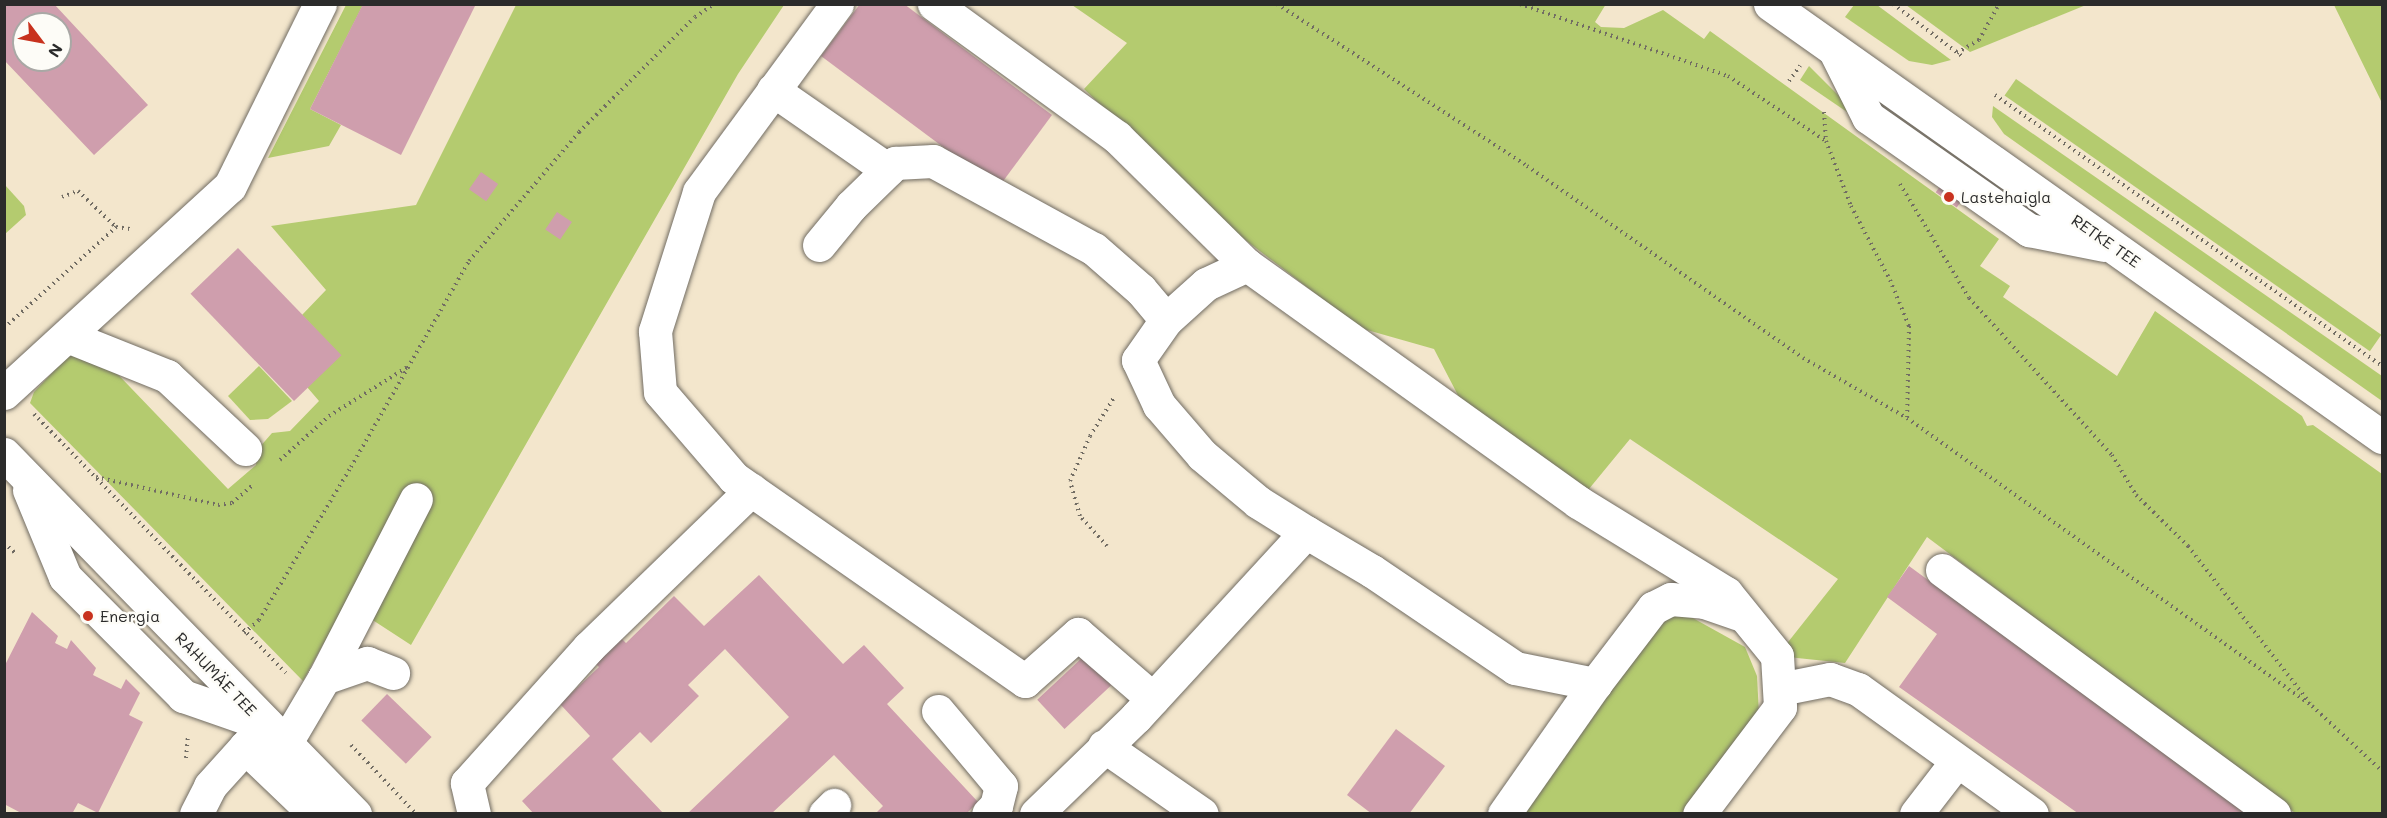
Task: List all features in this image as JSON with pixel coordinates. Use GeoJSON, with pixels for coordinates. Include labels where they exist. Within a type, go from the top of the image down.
{"type":"FeatureCollection","features":[{"type":"Feature","properties":{"kind":"street"},"geometry":{"type":"LineString","coordinates":[[7,391],[230,186],[320,4]]}},
{"type":"Feature","properties":{"kind":"street"},"geometry":{"type":"LineString","coordinates":[[837,4],[699,192],[655,331],[660,392],[734,478],[1025,681],[1078,634],[1153,699]]}},
{"type":"Feature","properties":{"kind":"street"},"geometry":{"type":"LineString","coordinates":[[934,4],[1117,137],[1247,265],[1578,502],[1726,593],[1777,656],[1780,707],[1699,813]]}},
{"type":"Feature","properties":{"kind":"street","name":"RETKE TEE"},"geometry":{"type":"LineString","coordinates":[[1770,4],[2382,437]]}},
{"type":"Feature","properties":{"kind":"street"},"geometry":{"type":"LineString","coordinates":[[773,90],[888,170]]}},
{"type":"Feature","properties":{"kind":"street"},"geometry":{"type":"LineString","coordinates":[[819,245],[895,163],[933,161],[1010,201],[1094,249],[1141,290],[1166,320]]}},
{"type":"Feature","properties":{"kind":"street"},"geometry":{"type":"LineString","coordinates":[[1247,265],[1206,284],[1166,320],[1138,360],[1159,405],[1202,455],[1258,502],[1372,571],[1515,668],[1595,684]]}},
{"type":"Feature","properties":{"kind":"street"},"geometry":{"type":"LineString","coordinates":[[67,336],[167,376],[245,449]]}},
{"type":"Feature","properties":{"kind":"street","name":"RAHUMÄE TEE"},"geometry":{"type":"LineString","coordinates":[[13,463],[265,738],[355,813]]}},
{"type":"Feature","properties":{"kind":"street"},"geometry":{"type":"LineString","coordinates":[[474,813],[467,783],[589,647],[751,490]]}},
{"type":"Feature","properties":{"kind":"street"},"geometry":{"type":"LineString","coordinates":[[196,813],[210,786],[265,738],[324,678],[416,499]]}},
{"type":"Feature","properties":{"kind":"street"},"geometry":{"type":"LineString","coordinates":[[1036,813],[1153,699],[1306,532]]}},
{"type":"Feature","properties":{"kind":"street"},"geometry":{"type":"LineString","coordinates":[[1942,570],[2274,813]]}},
{"type":"Feature","properties":{"kind":"street"},"geometry":{"type":"LineString","coordinates":[[1504,813],[1595,684],[1653,608],[1671,599],[1704,602],[1748,618]]}},
{"type":"Feature","properties":{"kind":"street"},"geometry":{"type":"LineString","coordinates":[[324,678],[367,663],[393,673]]}},
{"type":"Feature","properties":{"kind":"street"},"geometry":{"type":"LineString","coordinates":[[1780,689],[1830,679],[1858,689],[1956,762],[2032,813]]}},
{"type":"Feature","properties":{"kind":"street"},"geometry":{"type":"LineString","coordinates":[[938,711],[1001,786],[996,806],[988,813]]}},
{"type":"Feature","properties":{"kind":"street"},"geometry":{"type":"LineString","coordinates":[[265,738],[315,813]]}},
{"type":"Feature","properties":{"kind":"street"},"geometry":{"type":"LineString","coordinates":[[1104,746],[1202,813]]}},
{"type":"Feature","properties":{"kind":"street"},"geometry":{"type":"LineString","coordinates":[[1916,813],[1956,762]]}},
{"type":"Feature","properties":{"kind":"path"},"geometry":{"type":"LineString","coordinates":[[244,633],[259,620],[351,467],[469,261],[579,132],[695,17],[714,4]]}},
{"type":"Feature","properties":{"kind":"path"},"geometry":{"type":"LineString","coordinates":[[1277,4],[1527,165],[1803,358],[1907,418],[2312,706],[2382,771]]}},
{"type":"Feature","properties":{"kind":"path"},"geometry":{"type":"LineString","coordinates":[[1520,4],[1728,76],[1826,141]]}},
{"type":"Feature","properties":{"kind":"path"},"geometry":{"type":"LineString","coordinates":[[1893,4],[1963,57]]}},
{"type":"Feature","properties":{"kind":"path"},"geometry":{"type":"LineString","coordinates":[[1957,53],[1979,40],[2000,4]]}},
{"type":"Feature","properties":{"kind":"path"},"geometry":{"type":"LineString","coordinates":[[1789,81],[1802,63]]}},
{"type":"Feature","properties":{"kind":"path"},"geometry":{"type":"LineString","coordinates":[[1995,95],[2382,366]]}},
{"type":"Feature","properties":{"kind":"path"},"geometry":{"type":"LineString","coordinates":[[1824,105],[1826,141],[1851,206],[1890,280],[1909,326],[1907,418]]}},
{"type":"Feature","properties":{"kind":"path"},"geometry":{"type":"LineString","coordinates":[[1899,182],[1969,298],[2112,455],[2136,495],[2188,546],[2312,706]]}},
{"type":"Feature","properties":{"kind":"path"},"geometry":{"type":"LineString","coordinates":[[62,196],[78,191],[116,227],[128,230],[137,225]]}},
{"type":"Feature","properties":{"kind":"path"},"geometry":{"type":"LineString","coordinates":[[4,328],[116,227]]}},
{"type":"Feature","properties":{"kind":"path"},"geometry":{"type":"LineString","coordinates":[[1107,546],[1080,516],[1070,481],[1090,436],[1138,360]]}},
{"type":"Feature","properties":{"kind":"path"},"geometry":{"type":"LineString","coordinates":[[7,391],[291,679]]}},
{"type":"Feature","properties":{"kind":"path"},"geometry":{"type":"LineString","coordinates":[[351,745],[416,813]]}},
{"type":"Feature","properties":{"kind":"green space"},"geometry":{"type":"Polygon","coordinates":[[[1606,4],[1595,22],[1601,27],[1624,28],[1663,10],[1704,39],[1710,31],[1999,239],[1980,266],[2010,286],[2003,297],[2117,376],[2155,311],[2302,416],[2307,426],[2313,425],[2382,474],[2382,813],[2295,813],[1927,537],[1845,663],[1777,656],[1838,579],[1630,439],[1584,495],[1463,405],[1434,349],[1360,328],[1222,222],[1084,89],[1127,43],[1072,5],[1606,4]]]}},
{"type":"Feature","properties":{"kind":"green space"},"geometry":{"type":"Polygon","coordinates":[[[346,5],[363,5],[310,109],[341,125],[329,146],[268,158],[346,5]]]}},
{"type":"Feature","properties":{"kind":"green space"},"geometry":{"type":"Polygon","coordinates":[[[516,5],[784,5],[738,74],[411,645],[368,617],[406,494],[303,681],[30,403],[34,392],[73,351],[106,362],[228,489],[256,465],[258,449],[272,433],[290,431],[319,401],[307,387],[340,355],[302,315],[326,290],[271,226],[416,205],[516,5]]]}},
{"type":"Feature","properties":{"kind":"green space"},"geometry":{"type":"Polygon","coordinates":[[[1854,5],[1877,5],[1951,60],[1932,65],[1909,61],[1845,17],[1854,5]]]}},
{"type":"Feature","properties":{"kind":"green space"},"geometry":{"type":"Polygon","coordinates":[[[1906,5],[2086,5],[1970,52],[1906,5]]]}},
{"type":"Feature","properties":{"kind":"green space"},"geometry":{"type":"Polygon","coordinates":[[[2334,5],[2382,5],[2382,103],[2334,5]]]}},
{"type":"Feature","properties":{"kind":"green space"},"geometry":{"type":"Polygon","coordinates":[[[1809,66],[1872,129],[1800,80],[1809,66]]]}},
{"type":"Feature","properties":{"kind":"green space"},"geometry":{"type":"Polygon","coordinates":[[[2016,79],[2381,335],[2370,351],[2005,95],[2016,79]]]}},
{"type":"Feature","properties":{"kind":"green space"},"geometry":{"type":"Polygon","coordinates":[[[1993,106],[2382,376],[2382,401],[2004,134],[1992,117],[1993,106]]]}},
{"type":"Feature","properties":{"kind":"green space"},"geometry":{"type":"Polygon","coordinates":[[[5,185],[24,206],[26,215],[5,234],[5,185]]]}},
{"type":"Feature","properties":{"kind":"green space"},"geometry":{"type":"Polygon","coordinates":[[[259,366],[292,401],[268,419],[250,420],[228,396],[259,366]]]}},
{"type":"Feature","properties":{"kind":"green space"},"geometry":{"type":"Polygon","coordinates":[[[1682,612],[1745,647],[1757,676],[1759,715],[1688,813],[1513,814],[1661,615],[1682,612]]]}},
{"type":"Feature","properties":{"kind":"building"},"geometry":{"type":"Polygon","coordinates":[[[4,4],[54,4],[61,12],[12,12],[12,68],[4,60],[4,4]]]}},
{"type":"Feature","properties":{"kind":"building"},"geometry":{"type":"Polygon","coordinates":[[[363,4],[476,4],[401,155],[310,109],[363,4]]]}},
{"type":"Feature","properties":{"kind":"building"},"geometry":{"type":"Polygon","coordinates":[[[860,4],[904,4],[1052,115],[998,188],[821,56],[860,4]]]}},
{"type":"Feature","properties":{"kind":"building"},"geometry":{"type":"Polygon","coordinates":[[[72,23],[148,105],[94,155],[15,72],[72,72],[72,23]]]}},
{"type":"Feature","properties":{"kind":"building"},"geometry":{"type":"Polygon","coordinates":[[[481,172],[498,184],[486,201],[469,189],[481,172]]]}},
{"type":"Feature","properties":{"kind":"building","name":"Lastehaigla"},"geometry":{"type":"Polygon","coordinates":[[[1941,185],[1962,200],[1957,208],[1936,192],[1941,185]]]}},
{"type":"Feature","properties":{"kind":"building"},"geometry":{"type":"Polygon","coordinates":[[[557,212],[572,222],[560,239],[545,229],[557,212]]]}},
{"type":"Feature","properties":{"kind":"building"},"geometry":{"type":"Polygon","coordinates":[[[238,248],[342,355],[294,401],[191,294],[238,248]]]}},
{"type":"Feature","properties":{"kind":"building"},"geometry":{"type":"Polygon","coordinates":[[[1909,566],[2246,814],[2079,814],[1899,687],[1937,634],[1887,597],[1909,566]]]}},
{"type":"Feature","properties":{"kind":"building"},"geometry":{"type":"Polygon","coordinates":[[[759,575],[843,664],[864,645],[904,688],[887,704],[978,802],[966,814],[875,814],[883,806],[834,755],[771,814],[687,814],[789,717],[725,649],[688,685],[699,696],[651,743],[640,732],[612,759],[664,814],[534,814],[522,801],[590,736],[560,704],[599,667],[590,658],[616,633],[626,643],[674,596],[704,626],[759,575]]]}},
{"type":"Feature","properties":{"kind":"building"},"geometry":{"type":"Polygon","coordinates":[[[32,612],[58,636],[55,643],[67,649],[71,640],[96,668],[93,675],[121,689],[126,679],[140,693],[129,715],[143,722],[98,813],[78,803],[72,814],[23,814],[4,804],[4,667],[32,612]]]}},
{"type":"Feature","properties":{"kind":"building"},"geometry":{"type":"Polygon","coordinates":[[[1084,656],[1111,685],[1064,729],[1037,700],[1084,656]]]}},
{"type":"Feature","properties":{"kind":"building"},"geometry":{"type":"Polygon","coordinates":[[[387,694],[432,737],[406,764],[361,721],[387,694]]]}},
{"type":"Feature","properties":{"kind":"building"},"geometry":{"type":"Polygon","coordinates":[[[1396,729],[1445,766],[1409,814],[1372,814],[1347,795],[1396,729]]]}},
{"type":"Feature","properties":{"kind":"place","name":"Lastehaigla"},"geometry":{"type":"Point","coordinates":[1949,197]}},
{"type":"Feature","properties":{"kind":"place","name":"Energia"},"geometry":{"type":"Point","coordinates":[88,616]}}]}
